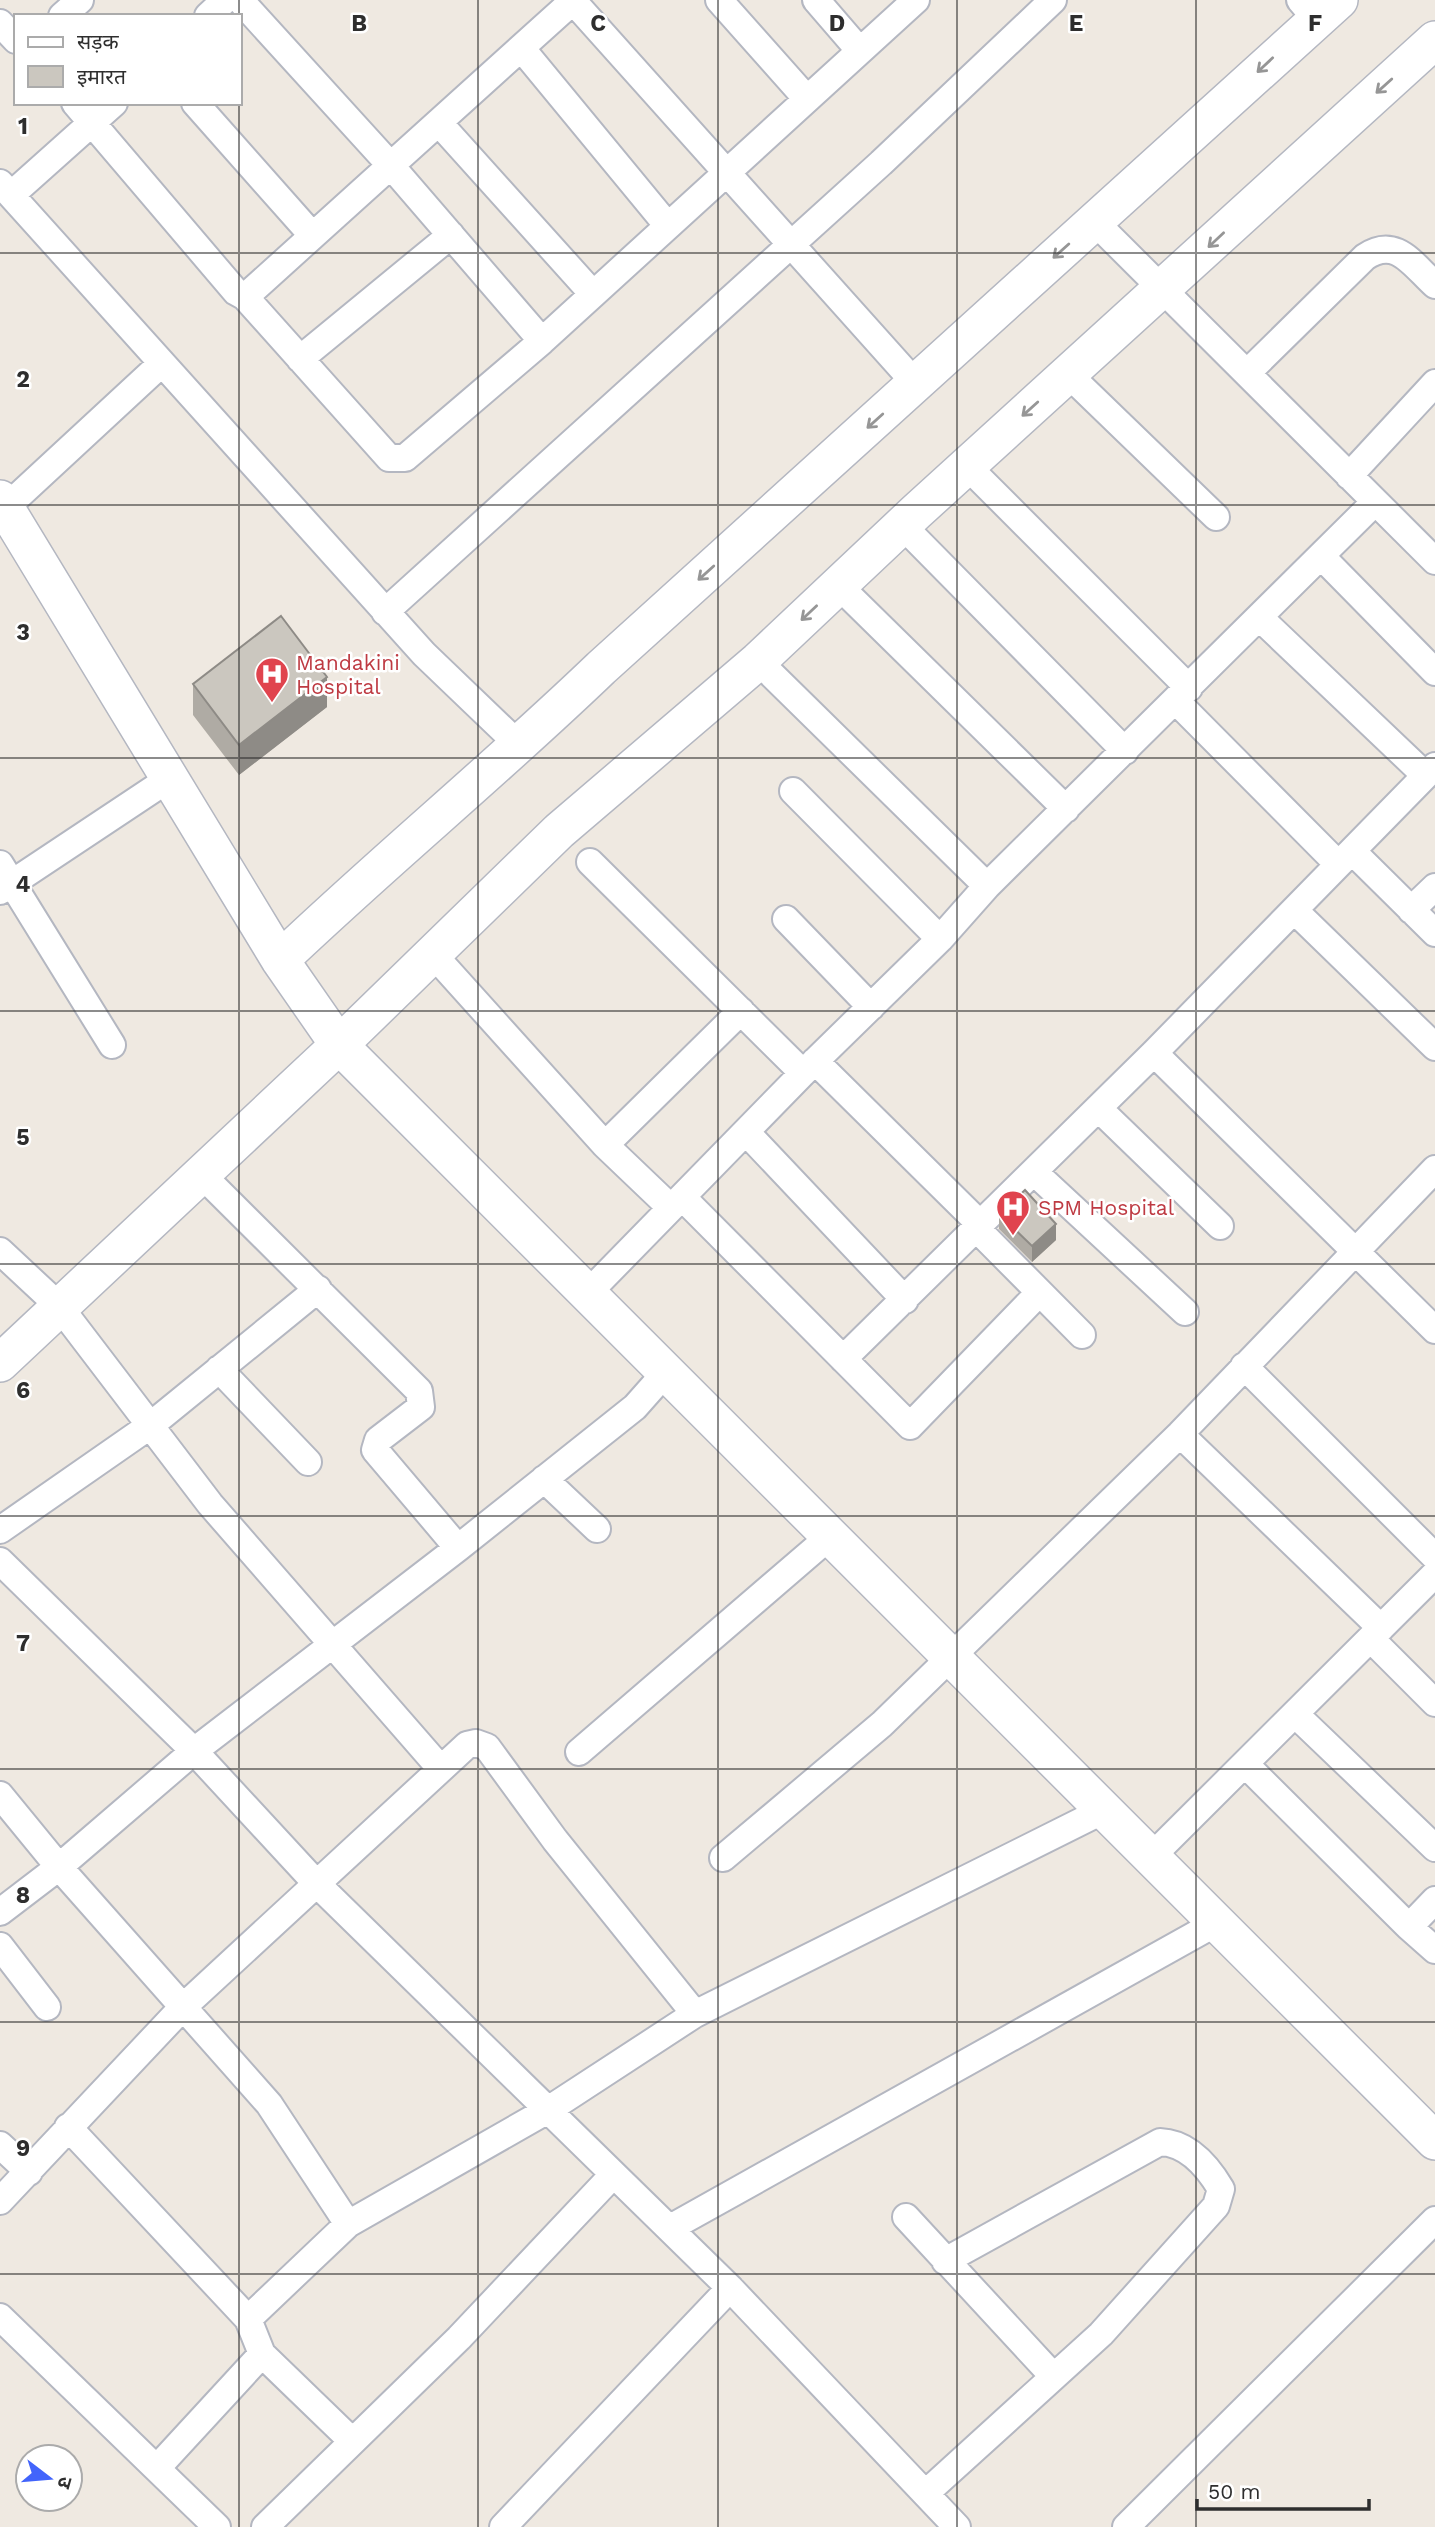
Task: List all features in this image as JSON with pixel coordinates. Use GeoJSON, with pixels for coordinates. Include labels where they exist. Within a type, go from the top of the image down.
{"type":"FeatureCollection","features":[{"type":"Feature","properties":{"kind":"street"},"geometry":{"type":"LineString","coordinates":[[64,14],[80,0]]}},
{"type":"Feature","properties":{"kind":"street"},"geometry":{"type":"LineString","coordinates":[[210,14],[225,0]]}},
{"type":"Feature","properties":{"kind":"street"},"geometry":{"type":"LineString","coordinates":[[240,0],[392,167],[542,341]]}},
{"type":"Feature","properties":{"kind":"street"},"geometry":{"type":"LineString","coordinates":[[245,298],[573,0],[792,242],[916,384]]}},
{"type":"Feature","properties":{"kind":"street"},"geometry":{"type":"LineString","coordinates":[[719,0],[807,99]]}},
{"type":"Feature","properties":{"kind":"street"},"geometry":{"type":"LineString","coordinates":[[816,0],[860,51]]}},
{"type":"Feature","properties":{"kind":"street"},"geometry":{"type":"LineString","coordinates":[[77,105],[236,292],[245,298],[389,458],[405,458],[542,341],[916,0]]}},
{"type":"Feature","properties":{"kind":"street"},"geometry":{"type":"LineString","coordinates":[[386,612],[1054,0]]}},
{"type":"Feature","properties":{"kind":"street"},"geometry":{"type":"LineString","coordinates":[[280,960],[361,883],[520,746],[601,668],[1094,221],[1319,7]]}},
{"type":"Feature","properties":{"kind":"street"},"geometry":{"type":"LineString","coordinates":[[0,23],[14,38]]}},
{"type":"Feature","properties":{"kind":"street"},"geometry":{"type":"LineString","coordinates":[[0,1363],[200,1172],[339,1045],[559,831],[758,661],[902,525],[1435,40]]}},
{"type":"Feature","properties":{"kind":"street"},"geometry":{"type":"LineString","coordinates":[[522,49],[668,226]]}},
{"type":"Feature","properties":{"kind":"street"},"geometry":{"type":"LineString","coordinates":[[112,105],[93,123],[6,189],[386,612],[520,746]]}},
{"type":"Feature","properties":{"kind":"street"},"geometry":{"type":"LineString","coordinates":[[197,105],[312,235]]}},
{"type":"Feature","properties":{"kind":"street"},"geometry":{"type":"LineString","coordinates":[[439,123],[593,294]]}},
{"type":"Feature","properties":{"kind":"street"},"geometry":{"type":"LineString","coordinates":[[1094,221],[1161,291],[1435,561]]}},
{"type":"Feature","properties":{"kind":"street"},"geometry":{"type":"LineString","coordinates":[[300,359],[451,235]]}},
{"type":"Feature","properties":{"kind":"street"},"geometry":{"type":"LineString","coordinates":[[1247,373],[1365,257],[1378,248],[1387,247],[1399,253],[1435,285]]}},
{"type":"Feature","properties":{"kind":"street"},"geometry":{"type":"LineString","coordinates":[[161,364],[2,507],[280,960],[339,1045],[589,1292],[829,1537],[1435,2141]]}},
{"type":"Feature","properties":{"kind":"street"},"geometry":{"type":"LineString","coordinates":[[1068,374],[1216,517]]}},
{"type":"Feature","properties":{"kind":"street"},"geometry":{"type":"LineString","coordinates":[[1349,476],[1435,383]]}},
{"type":"Feature","properties":{"kind":"street"},"geometry":{"type":"LineString","coordinates":[[967,466],[1183,695],[1345,858],[1412,910],[1435,933]]}},
{"type":"Feature","properties":{"kind":"street"},"geometry":{"type":"LineString","coordinates":[[589,1292],[809,1067],[940,939],[988,886],[1375,502]]}},
{"type":"Feature","properties":{"kind":"street"},"geometry":{"type":"LineString","coordinates":[[902,525],[1125,751]]}},
{"type":"Feature","properties":{"kind":"street"},"geometry":{"type":"LineString","coordinates":[[1321,556],[1435,672]]}},
{"type":"Feature","properties":{"kind":"street"},"geometry":{"type":"LineString","coordinates":[[838,585],[1066,809]]}},
{"type":"Feature","properties":{"kind":"street"},"geometry":{"type":"LineString","coordinates":[[843,1359],[1154,1053],[1430,771],[1260,618]]}},
{"type":"Feature","properties":{"kind":"street"},"geometry":{"type":"LineString","coordinates":[[758,661],[988,886]]}},
{"type":"Feature","properties":{"kind":"street"},"geometry":{"type":"LineString","coordinates":[[112,1045],[4,879],[170,778]]}},
{"type":"Feature","properties":{"kind":"street"},"geometry":{"type":"LineString","coordinates":[[793,791],[940,939]]}},
{"type":"Feature","properties":{"kind":"street"},"geometry":{"type":"LineString","coordinates":[[590,862],[741,1011],[809,1067],[979,1227],[1082,1335]]}},
{"type":"Feature","properties":{"kind":"street"},"geometry":{"type":"LineString","coordinates":[[1412,910],[1435,887]]}},
{"type":"Feature","properties":{"kind":"street"},"geometry":{"type":"LineString","coordinates":[[1294,910],[1435,1047]]}},
{"type":"Feature","properties":{"kind":"street"},"geometry":{"type":"LineString","coordinates":[[786,919],[871,1007]]}},
{"type":"Feature","properties":{"kind":"street"},"geometry":{"type":"LineString","coordinates":[[432,953],[605,1145],[676,1203],[843,1359],[910,1426],[1040,1293]]}},
{"type":"Feature","properties":{"kind":"street"},"geometry":{"type":"LineString","coordinates":[[605,1145],[741,1011]]}},
{"type":"Feature","properties":{"kind":"street"},"geometry":{"type":"LineString","coordinates":[[1154,1053],[1435,1330]]}},
{"type":"Feature","properties":{"kind":"street"},"geometry":{"type":"LineString","coordinates":[[1098,1108],[1220,1226]]}},
{"type":"Feature","properties":{"kind":"street"},"geometry":{"type":"LineString","coordinates":[[746,1132],[905,1300]]}},
{"type":"Feature","properties":{"kind":"street"},"geometry":{"type":"LineString","coordinates":[[200,1172],[419,1391],[421,1407],[378,1440],[375,1450],[458,1548]]}},
{"type":"Feature","properties":{"kind":"street"},"geometry":{"type":"LineString","coordinates":[[1034,1172],[1185,1312]]}},
{"type":"Feature","properties":{"kind":"street"},"geometry":{"type":"LineString","coordinates":[[723,1858],[882,1724],[1180,1434],[1355,1250],[1431,1180]]}},
{"type":"Feature","properties":{"kind":"street"},"geometry":{"type":"LineString","coordinates":[[1,1253],[59,1306],[210,1504],[441,1769]]}},
{"type":"Feature","properties":{"kind":"street"},"geometry":{"type":"LineString","coordinates":[[0,1530],[151,1425],[318,1289]]}},
{"type":"Feature","properties":{"kind":"street"},"geometry":{"type":"LineString","coordinates":[[1244,1366],[1435,1557]]}},
{"type":"Feature","properties":{"kind":"street"},"geometry":{"type":"LineString","coordinates":[[219,1369],[308,1462]]}},
{"type":"Feature","properties":{"kind":"street"},"geometry":{"type":"LineString","coordinates":[[0,1912],[59,1867],[194,1751],[458,1548],[635,1407],[666,1372]]}},
{"type":"Feature","properties":{"kind":"street"},"geometry":{"type":"LineString","coordinates":[[1180,1434],[1376,1633],[1435,1703]]}},
{"type":"Feature","properties":{"kind":"street"},"geometry":{"type":"LineString","coordinates":[[544,1479],[597,1528]]}},
{"type":"Feature","properties":{"kind":"street"},"geometry":{"type":"LineString","coordinates":[[579,1752],[829,1537]]}},
{"type":"Feature","properties":{"kind":"street"},"geometry":{"type":"LineString","coordinates":[[0,1561],[194,1751],[316,1882],[612,2176],[670,2228],[730,2288],[928,2492],[957,2527]]}},
{"type":"Feature","properties":{"kind":"street"},"geometry":{"type":"LineString","coordinates":[[1151,1857],[1435,1574]]}},
{"type":"Feature","properties":{"kind":"street"},"geometry":{"type":"LineString","coordinates":[[1295,1714],[1435,1848]]}},
{"type":"Feature","properties":{"kind":"street"},"geometry":{"type":"LineString","coordinates":[[0,2201],[182,2008],[467,1745],[476,1743],[487,1746],[555,1840],[695,2014]]}},
{"type":"Feature","properties":{"kind":"street"},"geometry":{"type":"LineString","coordinates":[[1245,1764],[1435,1950]]}},
{"type":"Feature","properties":{"kind":"street"},"geometry":{"type":"LineString","coordinates":[[0,1795],[59,1867],[269,2104],[348,2224]]}},
{"type":"Feature","properties":{"kind":"street"},"geometry":{"type":"LineString","coordinates":[[248,2319],[348,2224],[548,2110],[695,2014],[1104,1810]]}},
{"type":"Feature","properties":{"kind":"street"},"geometry":{"type":"LineString","coordinates":[[1409,1927],[1435,1900]]}},
{"type":"Feature","properties":{"kind":"street"},"geometry":{"type":"LineString","coordinates":[[670,2228],[1218,1922]]}},
{"type":"Feature","properties":{"kind":"street"},"geometry":{"type":"LineString","coordinates":[[0,1947],[47,2007]]}},
{"type":"Feature","properties":{"kind":"street"},"geometry":{"type":"LineString","coordinates":[[68,2127],[248,2319],[262,2354],[351,2440]]}},
{"type":"Feature","properties":{"kind":"street"},"geometry":{"type":"LineString","coordinates":[[928,2492],[1101,2334],[1216,2206],[1221,2189],[1209,2170],[1185,2150],[1171,2142],[1160,2142],[944,2261]]}},
{"type":"Feature","properties":{"kind":"street"},"geometry":{"type":"LineString","coordinates":[[0,2145],[29,2172]]}},
{"type":"Feature","properties":{"kind":"street"},"geometry":{"type":"LineString","coordinates":[[265,2527],[351,2440],[459,2338],[612,2176]]}},
{"type":"Feature","properties":{"kind":"street"},"geometry":{"type":"LineString","coordinates":[[906,2217],[1053,2376]]}},
{"type":"Feature","properties":{"kind":"street"},"geometry":{"type":"LineString","coordinates":[[1126,2527],[1435,2220]]}},
{"type":"Feature","properties":{"kind":"street"},"geometry":{"type":"LineString","coordinates":[[502,2527],[730,2288]]}},
{"type":"Feature","properties":{"kind":"street"},"geometry":{"type":"LineString","coordinates":[[0,2317],[217,2527]]}},
{"type":"Feature","properties":{"kind":"street"},"geometry":{"type":"LineString","coordinates":[[157,2468],[262,2354]]}},
{"type":"Feature","properties":{"kind":"building"},"geometry":{"type":"Polygon","coordinates":[[[281,616],[327,677],[239,745],[193,684],[281,616]]]}},
{"type":"Feature","properties":{"kind":"building"},"geometry":{"type":"Polygon","coordinates":[[[1025,1190],[1056,1224],[1032,1246],[999,1214],[1025,1190]]]}},
{"type":"Feature","properties":{"kind":"place","name":"Mandakini Hospital"},"geometry":{"type":"Point","coordinates":[272,704]}},
{"type":"Feature","properties":{"kind":"place","name":"SPM Hospital"},"geometry":{"type":"Point","coordinates":[1013,1237]}}]}
